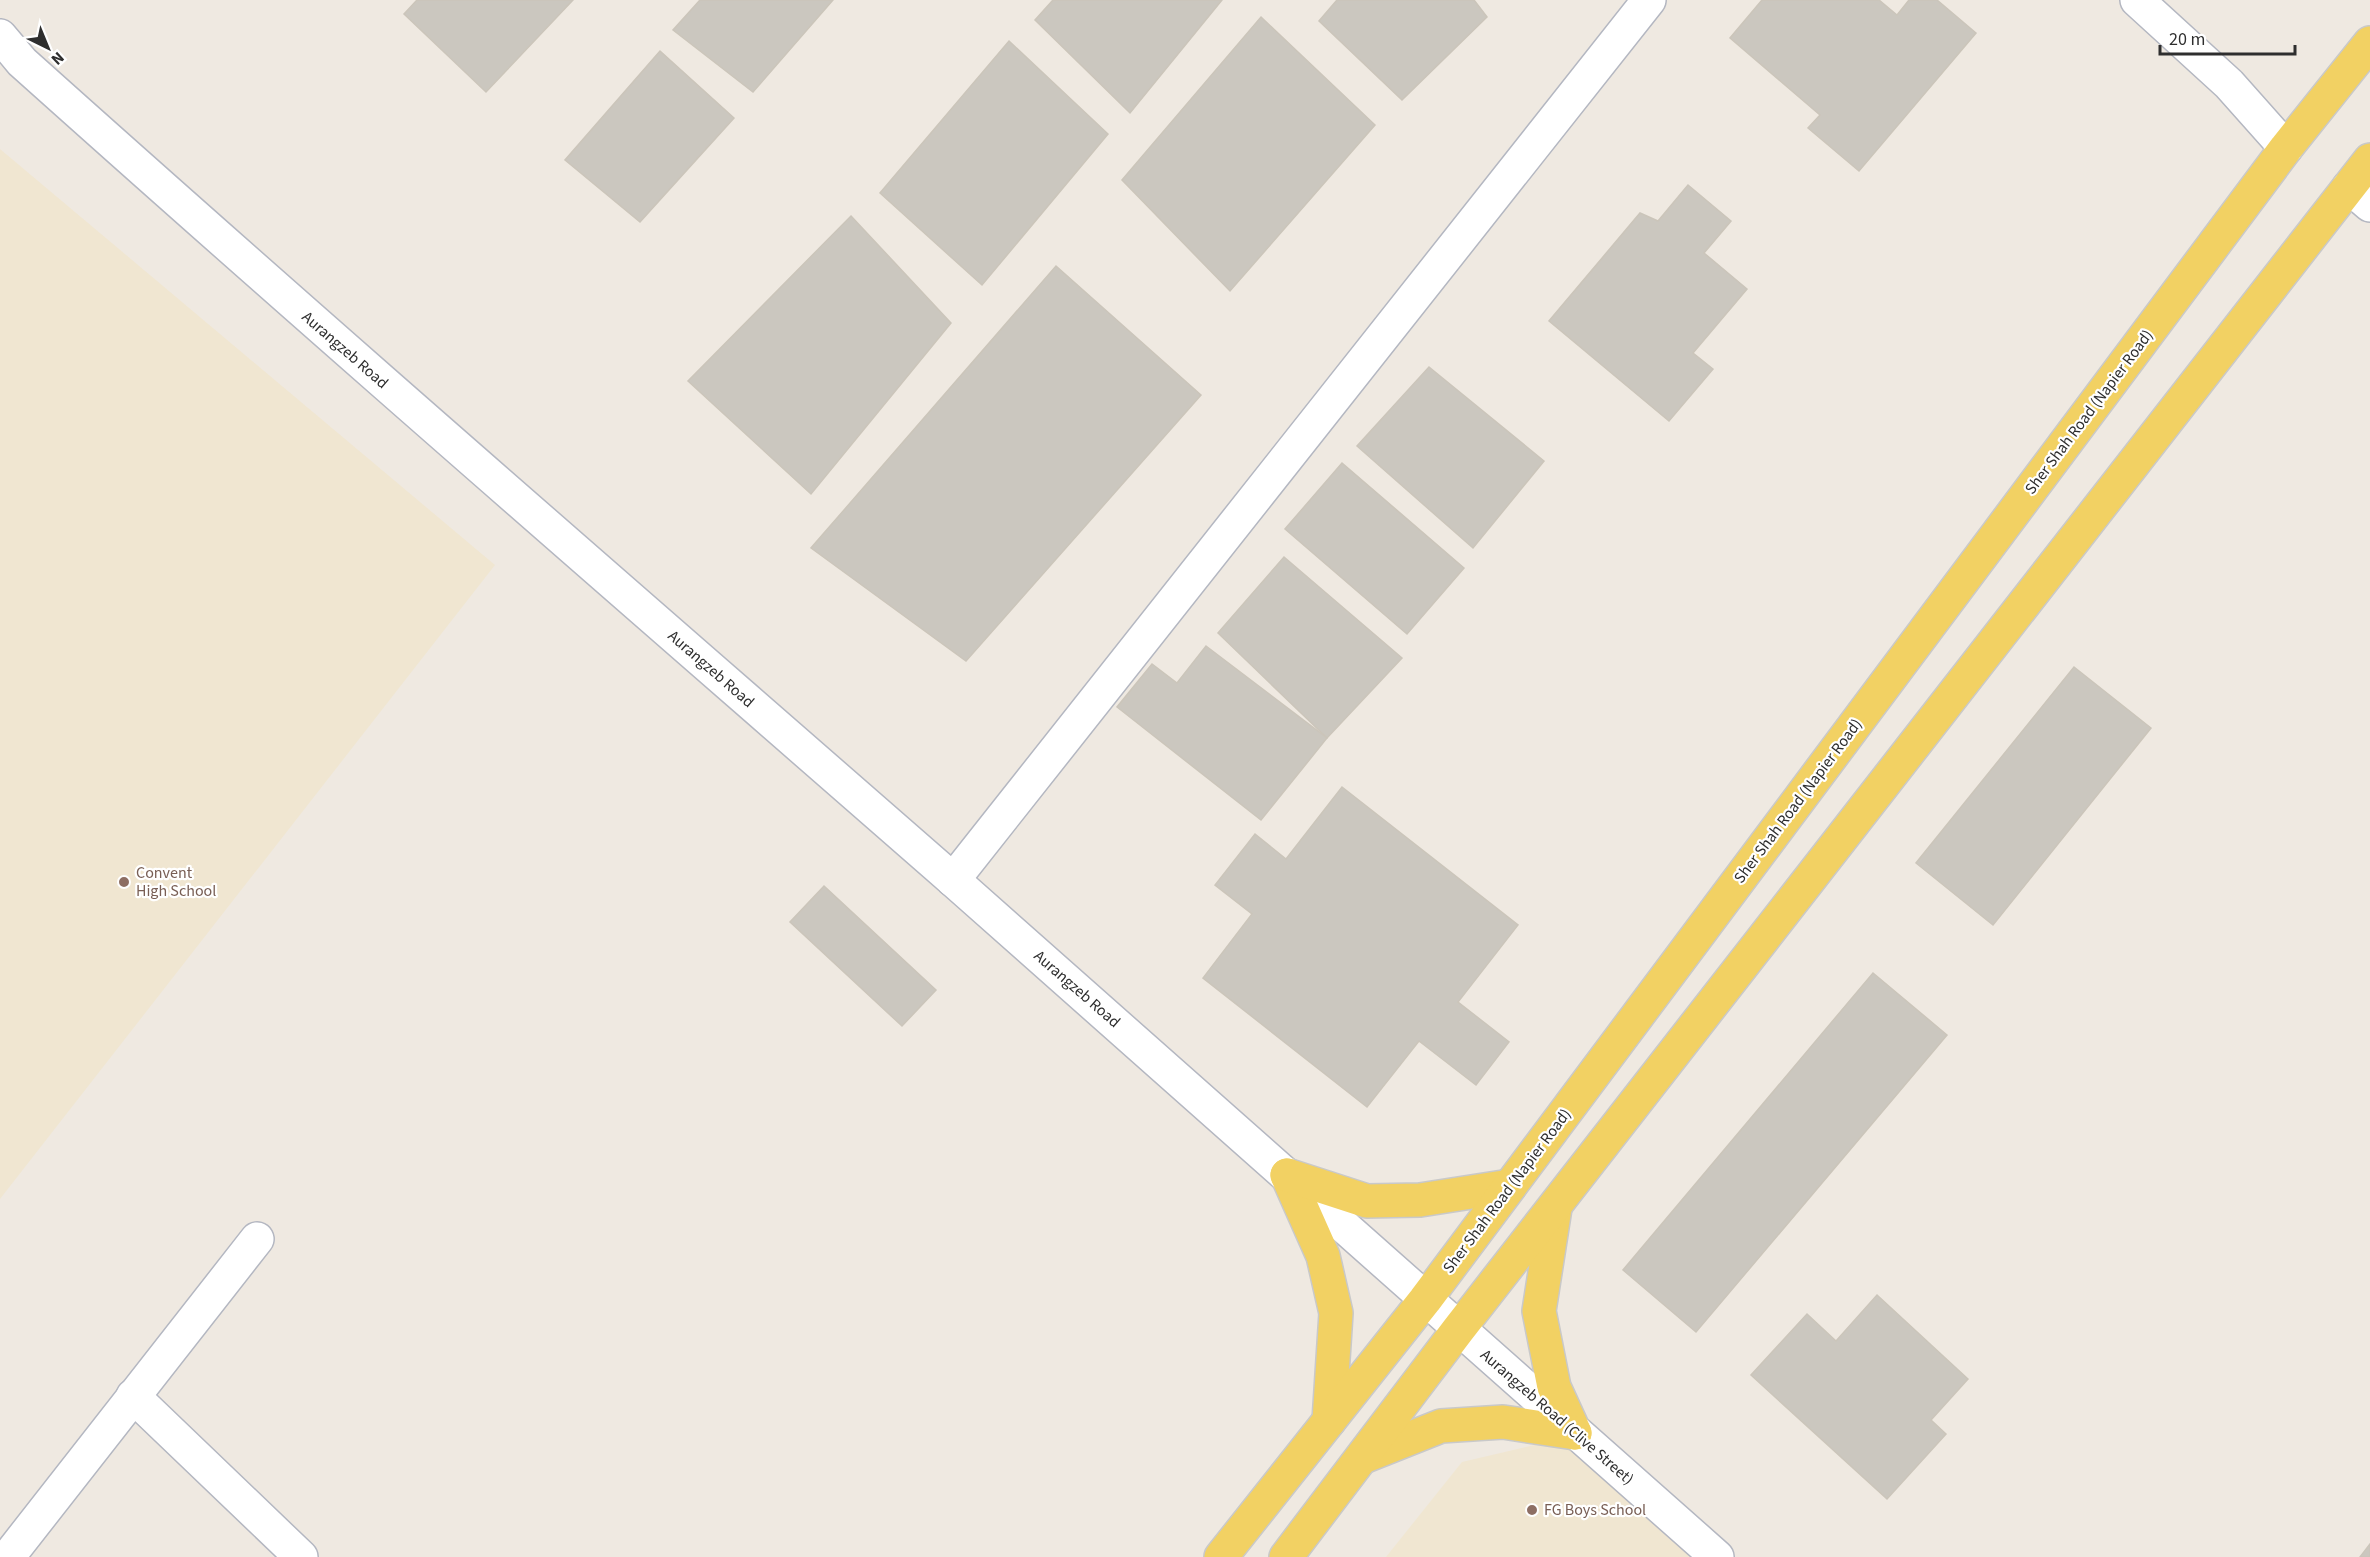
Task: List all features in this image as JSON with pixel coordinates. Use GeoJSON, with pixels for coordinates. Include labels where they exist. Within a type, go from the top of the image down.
{"type":"FeatureCollection","features":[{"type":"Feature","properties":{"kind":"main road","name":"Sher Shah Road (Napier Road)"},"geometry":{"type":"LineString","coordinates":[[1221,1557],[1425,1300],[2286,148],[2370,43]]}},
{"type":"Feature","properties":{"kind":"main road"},"geometry":{"type":"LineString","coordinates":[[1286,1557],[1555,1206],[2360,196],[2370,160]]}},
{"type":"Feature","properties":{"kind":"main road"},"geometry":{"type":"LineString","coordinates":[[1287,1175],[1367,1201],[1420,1200],[1510,1186]]}},
{"type":"Feature","properties":{"kind":"main road"},"geometry":{"type":"LineString","coordinates":[[1287,1175],[1323,1256],[1336,1313],[1329,1421]]}},
{"type":"Feature","properties":{"kind":"main road"},"geometry":{"type":"LineString","coordinates":[[1555,1206],[1539,1311],[1554,1387],[1575,1433]]}},
{"type":"Feature","properties":{"kind":"main road"},"geometry":{"type":"LineString","coordinates":[[1364,1456],[1441,1426],[1503,1422],[1575,1433]]}},
{"type":"Feature","properties":{"kind":"street"},"geometry":{"type":"LineString","coordinates":[[953,880],[1649,0]]}},
{"type":"Feature","properties":{"kind":"street"},"geometry":{"type":"LineString","coordinates":[[2137,0],[2229,84],[2286,148]]}},
{"type":"Feature","properties":{"kind":"street","name":"Aurangzeb Road"},"geometry":{"type":"LineString","coordinates":[[0,36],[22,62],[293,305],[953,880],[1425,1300]]}},
{"type":"Feature","properties":{"kind":"street"},"geometry":{"type":"LineString","coordinates":[[8,1557],[257,1239]]}},
{"type":"Feature","properties":{"kind":"street","name":"Aurangzeb Road (Clive Street)"},"geometry":{"type":"LineString","coordinates":[[1425,1300],[1717,1557]]}},
{"type":"Feature","properties":{"kind":"street"},"geometry":{"type":"LineString","coordinates":[[133,1396],[301,1557]]}},
{"type":"Feature","properties":{"kind":"shaded area","name":"Convent High School"},"geometry":{"type":"Polygon","coordinates":[[[0,149],[495,565],[0,1199],[0,149]]]}},
{"type":"Feature","properties":{"kind":"shaded area","name":"FG Boys School"},"geometry":{"type":"Polygon","coordinates":[[[1560,1439],[1693,1557],[1386,1557],[1462,1462],[1560,1439]]]}},
{"type":"Feature","properties":{"kind":"building"},"geometry":{"type":"Polygon","coordinates":[[[417,0],[573,0],[486,92],[404,14],[417,0]]]}},
{"type":"Feature","properties":{"kind":"building"},"geometry":{"type":"Polygon","coordinates":[[[700,0],[833,0],[753,92],[673,30],[700,0]]]}},
{"type":"Feature","properties":{"kind":"building"},"geometry":{"type":"Polygon","coordinates":[[[1053,0],[1222,0],[1130,113],[1035,20],[1053,0]]]}},
{"type":"Feature","properties":{"kind":"building"},"geometry":{"type":"Polygon","coordinates":[[[1337,0],[1474,0],[1487,17],[1402,100],[1319,21],[1337,0]]]}},
{"type":"Feature","properties":{"kind":"building"},"geometry":{"type":"Polygon","coordinates":[[[1762,0],[1879,0],[1897,15],[1909,0],[1937,0],[1976,33],[1859,171],[1808,128],[1820,115],[1730,38],[1762,0]]]}},
{"type":"Feature","properties":{"kind":"building"},"geometry":{"type":"Polygon","coordinates":[[[1261,17],[1375,125],[1230,291],[1122,180],[1261,17]]]}},
{"type":"Feature","properties":{"kind":"building"},"geometry":{"type":"Polygon","coordinates":[[[1009,41],[1108,134],[982,285],[880,193],[1009,41]]]}},
{"type":"Feature","properties":{"kind":"building"},"geometry":{"type":"Polygon","coordinates":[[[660,51],[734,118],[640,222],[565,160],[660,51]]]}},
{"type":"Feature","properties":{"kind":"building"},"geometry":{"type":"Polygon","coordinates":[[[1688,185],[1731,221],[1704,253],[1747,289],[1693,353],[1713,369],[1669,421],[1549,321],[1640,213],[1658,221],[1688,185]]]}},
{"type":"Feature","properties":{"kind":"building"},"geometry":{"type":"Polygon","coordinates":[[[851,216],[951,323],[811,494],[688,381],[851,216]]]}},
{"type":"Feature","properties":{"kind":"building"},"geometry":{"type":"Polygon","coordinates":[[[1056,266],[1201,395],[966,661],[811,548],[1056,266]]]}},
{"type":"Feature","properties":{"kind":"building"},"geometry":{"type":"Polygon","coordinates":[[[1429,367],[1544,461],[1473,548],[1357,446],[1429,367]]]}},
{"type":"Feature","properties":{"kind":"building"},"geometry":{"type":"Polygon","coordinates":[[[1342,463],[1464,568],[1407,634],[1285,529],[1342,463]]]}},
{"type":"Feature","properties":{"kind":"building"},"geometry":{"type":"Polygon","coordinates":[[[1284,557],[1402,658],[1327,738],[1218,633],[1284,557]]]}},
{"type":"Feature","properties":{"kind":"building"},"geometry":{"type":"Polygon","coordinates":[[[1206,646],[1327,738],[1261,820],[1117,707],[1152,664],[1177,683],[1206,646]]]}},
{"type":"Feature","properties":{"kind":"building"},"geometry":{"type":"Polygon","coordinates":[[[2074,667],[2151,728],[1993,925],[1916,863],[2074,667]]]}},
{"type":"Feature","properties":{"kind":"building"},"geometry":{"type":"Polygon","coordinates":[[[1342,787],[1518,925],[1458,1002],[1509,1042],[1476,1085],[1419,1041],[1367,1107],[1203,978],[1252,914],[1215,885],[1255,834],[1286,859],[1342,787]]]}},
{"type":"Feature","properties":{"kind":"building"},"geometry":{"type":"Polygon","coordinates":[[[824,886],[936,990],[902,1026],[790,922],[824,886]]]}},
{"type":"Feature","properties":{"kind":"building"},"geometry":{"type":"Polygon","coordinates":[[[1873,973],[1947,1035],[1696,1332],[1623,1270],[1873,973]]]}},
{"type":"Feature","properties":{"kind":"building"},"geometry":{"type":"Polygon","coordinates":[[[1877,1295],[1968,1379],[1931,1420],[1946,1434],[1887,1499],[1751,1375],[1807,1314],[1836,1341],[1877,1295]]]}},
{"type":"Feature","properties":{"kind":"building"},"geometry":{"type":"Polygon","coordinates":[[[2370,1544],[2370,1557],[2360,1557],[2370,1544]]]}},
{"type":"Feature","properties":{"kind":"place","name":"Convent High School"},"geometry":{"type":"Point","coordinates":[124,882]}},
{"type":"Feature","properties":{"kind":"place","name":"FG Boys School"},"geometry":{"type":"Point","coordinates":[1532,1510]}}]}
